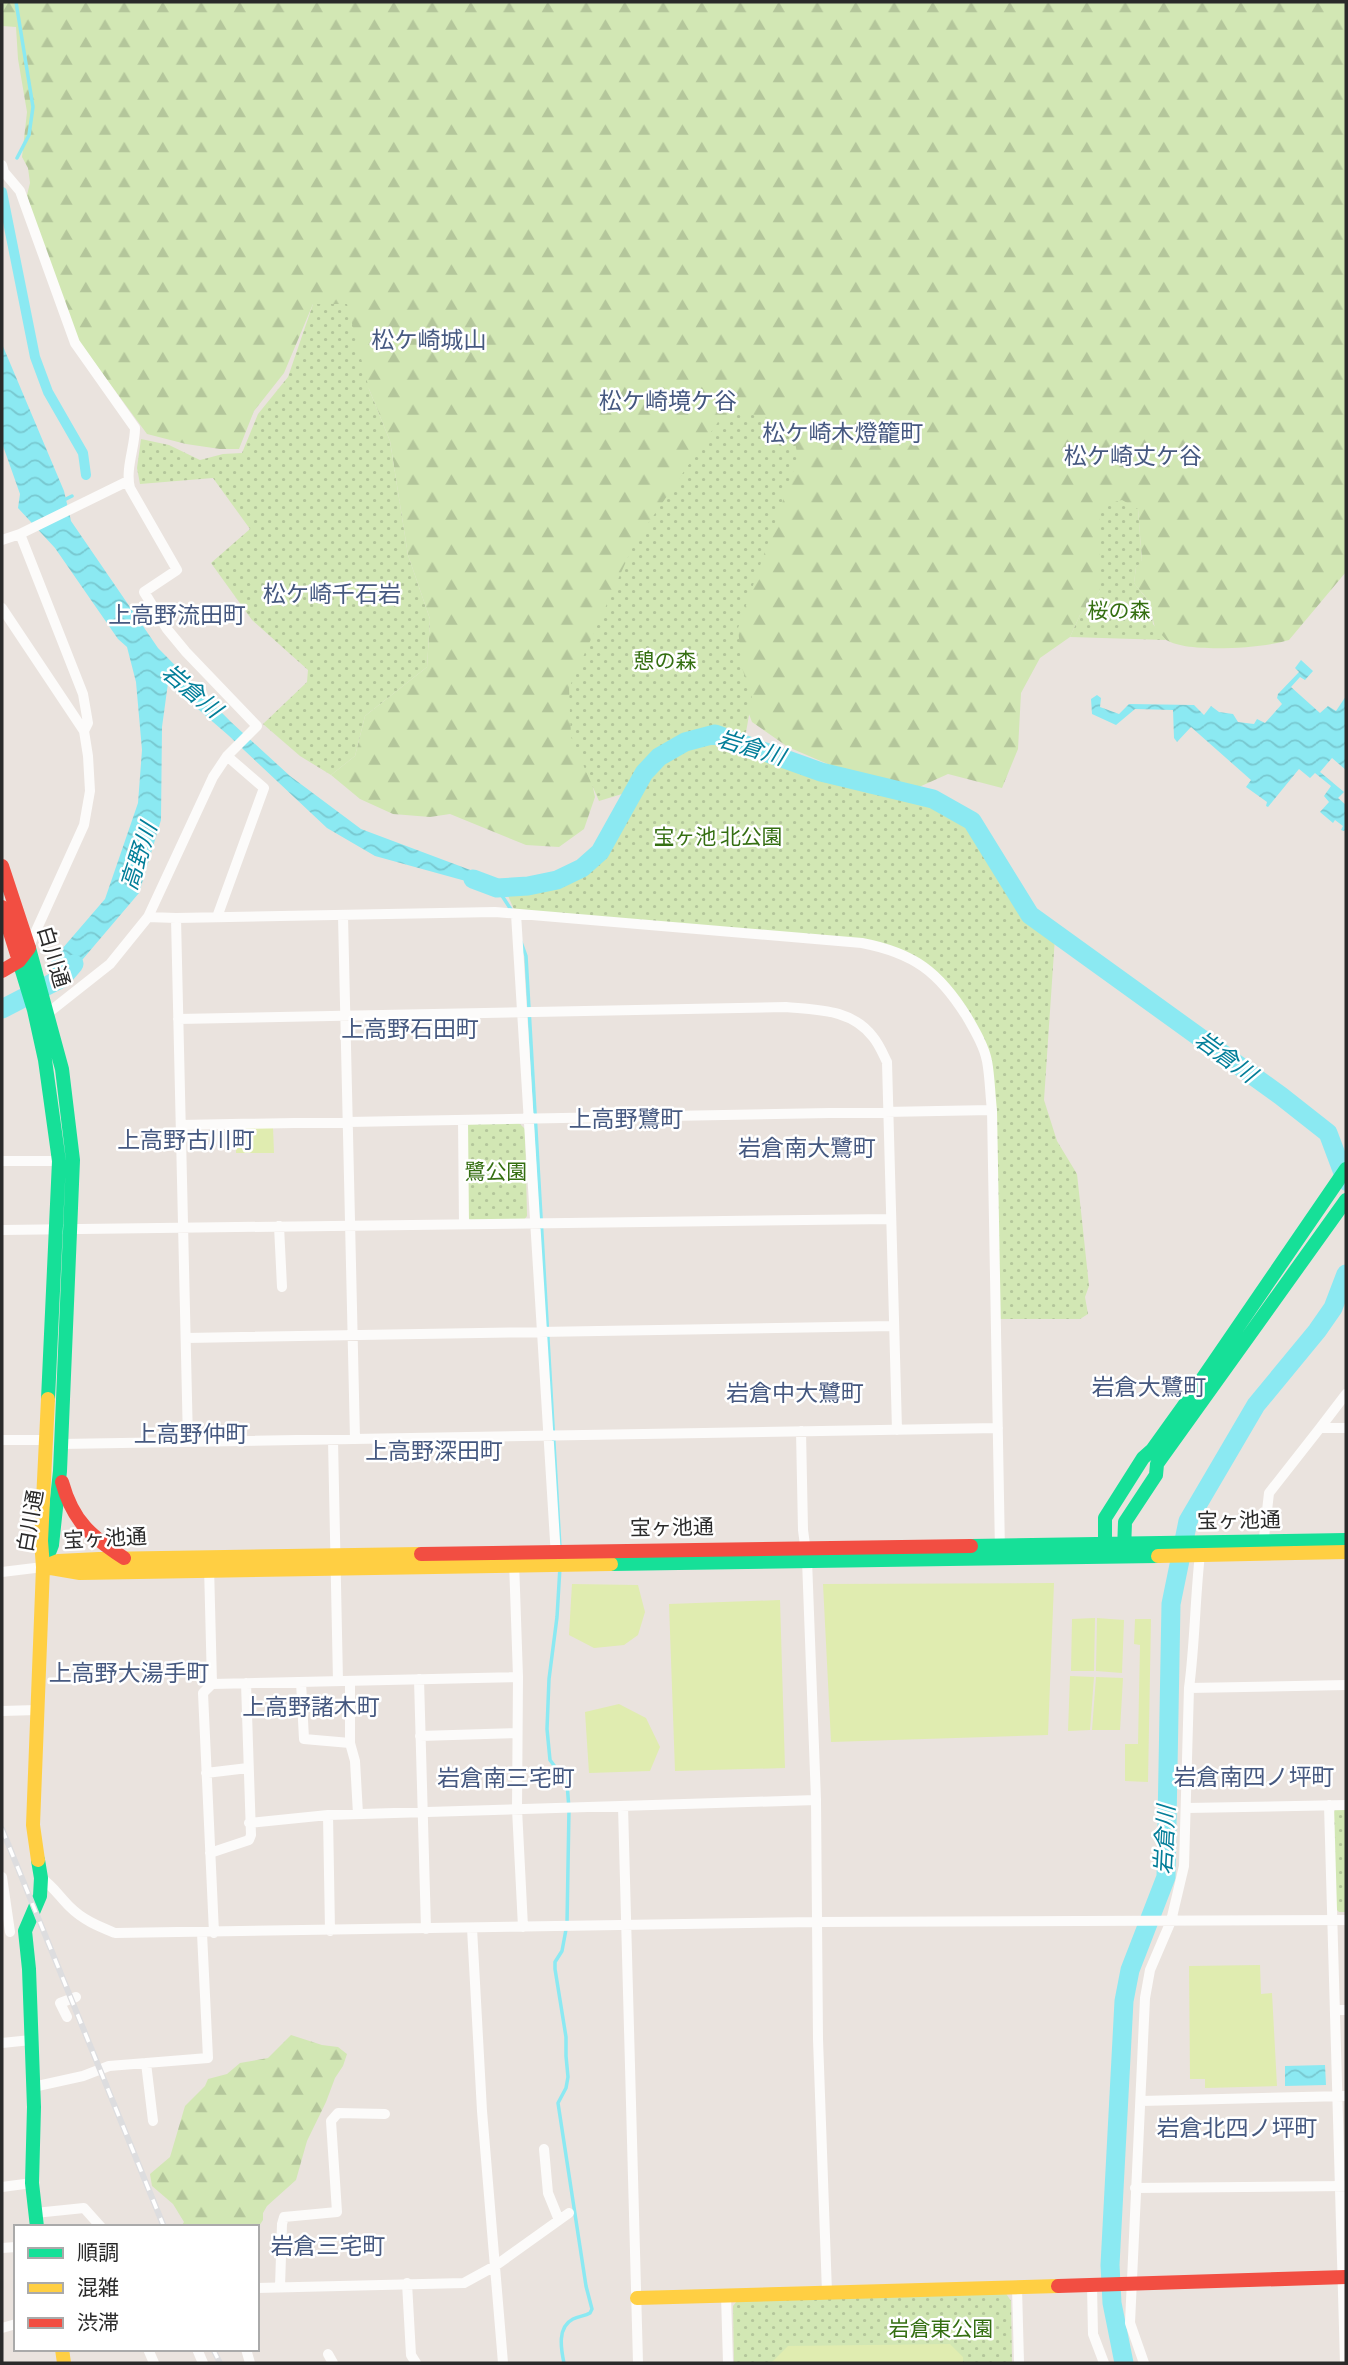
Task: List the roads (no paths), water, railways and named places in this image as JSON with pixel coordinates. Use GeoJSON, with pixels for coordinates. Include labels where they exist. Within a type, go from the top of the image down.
{"type":"FeatureCollection","features":[{"type":"Feature","properties":{"kind":"main road","name":"白川通"},"geometry":{"type":"LineString","coordinates":[[2,866],[26,959],[62,1069],[66,1161],[64,1229],[54,1442],[41,1541],[43,1567]]}},
{"type":"Feature","properties":{"kind":"main road","name":"白川通"},"geometry":{"type":"LineString","coordinates":[[2,907],[26,959]]}},
{"type":"Feature","properties":{"kind":"main road"},"geometry":{"type":"LineString","coordinates":[[2,971],[26,959]]}},
{"type":"Feature","properties":{"kind":"main road"},"geometry":{"type":"LineString","coordinates":[[1105,1550],[1105,1518],[1143,1458],[1152,1450],[1346,1169]]}},
{"type":"Feature","properties":{"kind":"main road"},"geometry":{"type":"LineString","coordinates":[[1124,1549],[1125,1522],[1156,1475],[1157,1464],[1346,1200]]}},
{"type":"Feature","properties":{"kind":"main road","name":"白川通"},"geometry":{"type":"LineString","coordinates":[[43,1567],[52,1545],[60,1471],[54,1442]]}},
{"type":"Feature","properties":{"kind":"main road"},"geometry":{"type":"LineString","coordinates":[[60,1471],[66,1499],[74,1516],[87,1533],[124,1558]]}},
{"type":"Feature","properties":{"kind":"main road","name":"宝ヶ池通"},"geometry":{"type":"LineString","coordinates":[[43,1567],[80,1573],[208,1564],[335,1561],[1169,1548],[1198,1550],[1346,1540]]}},
{"type":"Feature","properties":{"kind":"main road","name":"宝ヶ池通"},"geometry":{"type":"LineString","coordinates":[[1263,1547],[1346,1552]]}},
{"type":"Feature","properties":{"kind":"main road","name":"宝ヶ池通"},"geometry":{"type":"LineString","coordinates":[[43,1567],[58,1561],[124,1558],[208,1564]]}},
{"type":"Feature","properties":{"kind":"main road"},"geometry":{"type":"LineString","coordinates":[[36,2220],[32,2183],[33,2087],[29,1969],[13,1934],[40,1896],[41,1878],[33,1825],[43,1567]]}},
{"type":"Feature","properties":{"kind":"main road"},"geometry":{"type":"LineString","coordinates":[[637,2298],[1344,2277]]}},
{"type":"Feature","properties":{"kind":"street"},"geometry":{"type":"LineString","coordinates":[[4,171],[20,191],[75,343],[135,428],[128,481],[130,488],[177,570],[144,592],[167,629],[186,652],[257,726],[227,756],[213,777],[148,917],[110,964],[43,1008]]}},
{"type":"Feature","properties":{"kind":"street"},"geometry":{"type":"LineString","coordinates":[[2,540],[128,481]]}},
{"type":"Feature","properties":{"kind":"street"},"geometry":{"type":"LineString","coordinates":[[23,532],[83,694],[88,723],[84,731]]}},
{"type":"Feature","properties":{"kind":"street"},"geometry":{"type":"LineString","coordinates":[[2,608],[84,731],[90,791],[84,825],[32,936],[26,959]]}},
{"type":"Feature","properties":{"kind":"street"},"geometry":{"type":"LineString","coordinates":[[217,917],[264,788],[227,756]]}},
{"type":"Feature","properties":{"kind":"street"},"geometry":{"type":"LineString","coordinates":[[148,917],[495,912],[862,943],[906,955],[939,979],[953,994],[974,1029],[987,1059],[992,1110],[1001,1552]]}},
{"type":"Feature","properties":{"kind":"street"},"geometry":{"type":"LineString","coordinates":[[516,914],[556,1558]]}},
{"type":"Feature","properties":{"kind":"street"},"geometry":{"type":"LineString","coordinates":[[344,915],[355,1439]]}},
{"type":"Feature","properties":{"kind":"street"},"geometry":{"type":"LineString","coordinates":[[176,918],[188,1442]]}},
{"type":"Feature","properties":{"kind":"street"},"geometry":{"type":"LineString","coordinates":[[178,1019],[786,1007],[831,1011],[855,1020],[873,1037],[887,1062],[897,1430]]}},
{"type":"Feature","properties":{"kind":"street"},"geometry":{"type":"LineString","coordinates":[[181,1125],[992,1110]]}},
{"type":"Feature","properties":{"kind":"street"},"geometry":{"type":"LineString","coordinates":[[463,1120],[464,1224]]}},
{"type":"Feature","properties":{"kind":"street"},"geometry":{"type":"LineString","coordinates":[[2,1161],[66,1161]]}},
{"type":"Feature","properties":{"kind":"street"},"geometry":{"type":"LineString","coordinates":[[2,1230],[891,1219]]}},
{"type":"Feature","properties":{"kind":"street"},"geometry":{"type":"LineString","coordinates":[[279,1226],[282,1287]]}},
{"type":"Feature","properties":{"kind":"street"},"geometry":{"type":"LineString","coordinates":[[186,1338],[894,1326]]}},
{"type":"Feature","properties":{"kind":"street"},"geometry":{"type":"LineString","coordinates":[[1263,1547],[1269,1493],[1346,1394]]}},
{"type":"Feature","properties":{"kind":"street"},"geometry":{"type":"LineString","coordinates":[[2,1440],[188,1442],[998,1428]]}},
{"type":"Feature","properties":{"kind":"street"},"geometry":{"type":"LineString","coordinates":[[1320,1428],[1346,1428]]}},
{"type":"Feature","properties":{"kind":"street"},"geometry":{"type":"LineString","coordinates":[[801,1432],[816,1800],[818,2039],[827,2292]]}},
{"type":"Feature","properties":{"kind":"street"},"geometry":{"type":"LineString","coordinates":[[333,1440],[338,1681]]}},
{"type":"Feature","properties":{"kind":"street"},"geometry":{"type":"LineString","coordinates":[[1144,2363],[1130,2323],[1130,2284],[1145,1998],[1150,1970],[1171,1921],[1184,1866],[1189,1688],[1193,1661],[1198,1550]]}},
{"type":"Feature","properties":{"kind":"street"},"geometry":{"type":"LineString","coordinates":[[514,1558],[517,1809],[523,1927]]}},
{"type":"Feature","properties":{"kind":"street"},"geometry":{"type":"LineString","coordinates":[[208,1564],[212,1684]]}},
{"type":"Feature","properties":{"kind":"street"},"geometry":{"type":"LineString","coordinates":[[2,1572],[43,1567]]}},
{"type":"Feature","properties":{"kind":"street"},"geometry":{"type":"LineString","coordinates":[[214,1933],[203,1693],[212,1684],[517,1677]]}},
{"type":"Feature","properties":{"kind":"street"},"geometry":{"type":"LineString","coordinates":[[419,1679],[426,1929]]}},
{"type":"Feature","properties":{"kind":"street"},"geometry":{"type":"LineString","coordinates":[[350,1681],[350,1743],[355,1761],[358,1814]]}},
{"type":"Feature","properties":{"kind":"street"},"geometry":{"type":"LineString","coordinates":[[301,1682],[304,1739],[350,1743]]}},
{"type":"Feature","properties":{"kind":"street"},"geometry":{"type":"LineString","coordinates":[[210,1853],[249,1840],[251,1835],[246,1683]]}},
{"type":"Feature","properties":{"kind":"street"},"geometry":{"type":"LineString","coordinates":[[1189,1688],[1346,1685]]}},
{"type":"Feature","properties":{"kind":"street"},"geometry":{"type":"LineString","coordinates":[[2,1711],[37,1710]]}},
{"type":"Feature","properties":{"kind":"street"},"geometry":{"type":"LineString","coordinates":[[421,1736],[517,1734]]}},
{"type":"Feature","properties":{"kind":"street"},"geometry":{"type":"LineString","coordinates":[[206,1773],[248,1768]]}},
{"type":"Feature","properties":{"kind":"street"},"geometry":{"type":"LineString","coordinates":[[249,1823],[328,1815],[816,1800]]}},
{"type":"Feature","properties":{"kind":"street"},"geometry":{"type":"LineString","coordinates":[[1329,1805],[1335,2010],[1342,2096],[1345,2363]]}},
{"type":"Feature","properties":{"kind":"street"},"geometry":{"type":"LineString","coordinates":[[1187,1808],[1346,1805]]}},
{"type":"Feature","properties":{"kind":"street"},"geometry":{"type":"LineString","coordinates":[[623,1806],[638,2363]]}},
{"type":"Feature","properties":{"kind":"street"},"geometry":{"type":"LineString","coordinates":[[328,1815],[330,1931]]}},
{"type":"Feature","properties":{"kind":"street"},"geometry":{"type":"LineString","coordinates":[[2,1878],[13,1934]]}},
{"type":"Feature","properties":{"kind":"street"},"geometry":{"type":"LineString","coordinates":[[41,1878],[53,1886],[69,1906],[89,1922],[115,1933],[817,1922],[1346,1920]]}},
{"type":"Feature","properties":{"kind":"street"},"geometry":{"type":"LineString","coordinates":[[472,1928],[482,2112],[503,2363]]}},
{"type":"Feature","properties":{"kind":"street"},"geometry":{"type":"LineString","coordinates":[[33,2087],[83,2076],[108,2066],[208,2058],[202,1933]]}},
{"type":"Feature","properties":{"kind":"street"},"geometry":{"type":"LineString","coordinates":[[67,2017],[60,2003],[76,1997]]}},
{"type":"Feature","properties":{"kind":"street"},"geometry":{"type":"LineString","coordinates":[[1335,2010],[1346,2010]]}},
{"type":"Feature","properties":{"kind":"street"},"geometry":{"type":"LineString","coordinates":[[2,2043],[31,2040]]}},
{"type":"Feature","properties":{"kind":"street"},"geometry":{"type":"LineString","coordinates":[[146,2063],[153,2121]]}},
{"type":"Feature","properties":{"kind":"street"},"geometry":{"type":"LineString","coordinates":[[1141,2101],[1342,2096]]}},
{"type":"Feature","properties":{"kind":"street"},"geometry":{"type":"LineString","coordinates":[[280,2287],[284,2217],[337,2212],[331,2121],[338,2113],[385,2114]]}},
{"type":"Feature","properties":{"kind":"street"},"geometry":{"type":"LineString","coordinates":[[544,2149],[548,2193],[559,2220]]}},
{"type":"Feature","properties":{"kind":"street"},"geometry":{"type":"LineString","coordinates":[[2,2187],[32,2183]]}},
{"type":"Feature","properties":{"kind":"street"},"geometry":{"type":"LineString","coordinates":[[1135,2188],[1343,2186]]}},
{"type":"Feature","properties":{"kind":"street"},"geometry":{"type":"LineString","coordinates":[[36,2220],[84,2208],[100,2225]]}},
{"type":"Feature","properties":{"kind":"street"},"geometry":{"type":"LineString","coordinates":[[259,2288],[464,2283],[495,2266],[569,2213]]}},
{"type":"Feature","properties":{"kind":"street"},"geometry":{"type":"LineString","coordinates":[[407,2283],[411,2355],[416,2363]]}},
{"type":"Feature","properties":{"kind":"street"},"geometry":{"type":"LineString","coordinates":[[1092,2286],[1093,2334],[1104,2363]]}},
{"type":"Feature","properties":{"kind":"street"},"geometry":{"type":"LineString","coordinates":[[1017,2287],[1019,2363]]}},
{"type":"Feature","properties":{"kind":"street"},"geometry":{"type":"LineString","coordinates":[[726,2295],[728,2363]]}},
{"type":"Feature","properties":{"kind":"water"},"geometry":{"type":"Polygon","coordinates":[[[2,344],[64,491],[71,521],[158,648],[231,722],[290,776],[361,829],[489,877],[502,891],[375,856],[327,828],[168,683],[162,727],[161,820],[139,893],[60,986],[49,964],[105,899],[138,803],[142,750],[136,682],[127,647],[118,639],[55,548],[18,508],[20,494],[2,443],[2,344]]]}},
{"type":"Feature","properties":{"kind":"water"},"geometry":{"type":"Polygon","coordinates":[[[1301,660],[1313,671],[1305,680],[1300,677],[1291,687],[1320,713],[1328,706],[1336,711],[1346,696],[1346,770],[1332,758],[1320,772],[1344,792],[1338,798],[1346,805],[1344,831],[1341,830],[1343,826],[1335,820],[1333,823],[1320,812],[1329,802],[1324,796],[1331,786],[1315,773],[1310,778],[1299,769],[1268,807],[1267,802],[1246,787],[1251,780],[1191,727],[1177,742],[1174,738],[1173,710],[1135,709],[1116,725],[1092,714],[1091,699],[1097,695],[1101,698],[1100,707],[1119,714],[1129,704],[1194,705],[1204,715],[1211,706],[1219,712],[1233,714],[1238,722],[1254,724],[1257,719],[1265,723],[1282,704],[1277,698],[1278,694],[1299,672],[1295,668],[1301,660]]]}},
{"type":"Feature","properties":{"kind":"water"},"geometry":{"type":"Polygon","coordinates":[[[1325,2065],[1326,2085],[1285,2086],[1285,2066],[1325,2065]]]}},
{"type":"Feature","properties":{"kind":"waterway"},"geometry":{"type":"LineString","coordinates":[[16,2],[33,107],[29,135],[17,158]]}},
{"type":"Feature","properties":{"kind":"waterway"},"geometry":{"type":"LineString","coordinates":[[2,192],[35,357],[48,392],[83,453],[86,475]]}},
{"type":"Feature","properties":{"kind":"waterway"},"geometry":{"type":"LineString","coordinates":[[64,500],[72,496]]}},
{"type":"Feature","properties":{"kind":"waterway","name":"岩倉川"},"geometry":{"type":"LineString","coordinates":[[473,879],[497,888],[528,886],[557,880],[582,868],[600,852],[644,773],[659,757],[685,742],[715,734],[821,772],[933,799],[972,821],[1030,915],[1281,1096],[1328,1133],[1346,1181]]}},
{"type":"Feature","properties":{"kind":"waterway"},"geometry":{"type":"LineString","coordinates":[[497,888],[512,911]]}},
{"type":"Feature","properties":{"kind":"waterway"},"geometry":{"type":"LineString","coordinates":[[521,942],[526,956],[560,1548]]}},
{"type":"Feature","properties":{"kind":"waterway","name":"高野川"},"geometry":{"type":"LineString","coordinates":[[2,1009],[62,978],[74,964]]}},
{"type":"Feature","properties":{"kind":"waterway","name":"岩倉川"},"geometry":{"type":"LineString","coordinates":[[1124,2363],[1112,2303],[1110,2265],[1124,2001],[1130,1970],[1166,1877],[1171,1604],[1188,1521],[1256,1405],[1333,1308],[1346,1274]]}},
{"type":"Feature","properties":{"kind":"waterway"},"geometry":{"type":"LineString","coordinates":[[560,1567],[547,1729],[550,1760],[567,1783],[569,1809],[567,1924],[562,1951],[555,1962],[566,2037],[568,2077],[558,2103],[586,2286],[592,2309],[590,2313],[573,2319],[564,2327],[561,2339],[564,2363]]}},
{"type":"Feature","properties":{"kind":"railway"},"geometry":{"type":"LineString","coordinates":[[2,1829],[163,2225]]}},
{"type":"Feature","properties":{"kind":"railway"},"geometry":{"type":"LineString","coordinates":[[214,2351],[220,2363]]}},
{"type":"Feature","properties":{"kind":"district","name":"松ケ崎城山"},"geometry":{"type":"Point","coordinates":[429,341]}},
{"type":"Feature","properties":{"kind":"district","name":"松ケ崎境ケ谷"},"geometry":{"type":"Point","coordinates":[668,402]}},
{"type":"Feature","properties":{"kind":"district","name":"松ケ崎木燈籠町"},"geometry":{"type":"Point","coordinates":[843,434]}},
{"type":"Feature","properties":{"kind":"district","name":"松ケ崎丈ケ谷"},"geometry":{"type":"Point","coordinates":[1133,457]}},
{"type":"Feature","properties":{"kind":"district","name":"松ケ崎千石岩"},"geometry":{"type":"Point","coordinates":[332,595]}},
{"type":"Feature","properties":{"kind":"district","name":"上高野流田町"},"geometry":{"type":"Point","coordinates":[177,616]}},
{"type":"Feature","properties":{"kind":"district","name":"上高野石田町"},"geometry":{"type":"Point","coordinates":[410,1030]}},
{"type":"Feature","properties":{"kind":"district","name":"上高野鷺町"},"geometry":{"type":"Point","coordinates":[626,1120]}},
{"type":"Feature","properties":{"kind":"district","name":"上高野古川町"},"geometry":{"type":"Point","coordinates":[186,1141]}},
{"type":"Feature","properties":{"kind":"district","name":"岩倉南大鷺町"},"geometry":{"type":"Point","coordinates":[807,1149]}},
{"type":"Feature","properties":{"kind":"district","name":"岩倉大鷺町"},"geometry":{"type":"Point","coordinates":[1149,1388]}},
{"type":"Feature","properties":{"kind":"district","name":"岩倉中大鷺町"},"geometry":{"type":"Point","coordinates":[795,1394]}},
{"type":"Feature","properties":{"kind":"district","name":"上高野仲町"},"geometry":{"type":"Point","coordinates":[191,1435]}},
{"type":"Feature","properties":{"kind":"district","name":"上高野深田町"},"geometry":{"type":"Point","coordinates":[434,1452]}},
{"type":"Feature","properties":{"kind":"district","name":"上高野大湯手町"},"geometry":{"type":"Point","coordinates":[129,1674]}},
{"type":"Feature","properties":{"kind":"district","name":"上高野諸木町"},"geometry":{"type":"Point","coordinates":[311,1708]}},
{"type":"Feature","properties":{"kind":"district","name":"岩倉南四ノ坪町"},"geometry":{"type":"Point","coordinates":[1254,1778]}},
{"type":"Feature","properties":{"kind":"district","name":"岩倉南三宅町"},"geometry":{"type":"Point","coordinates":[506,1779]}},
{"type":"Feature","properties":{"kind":"district","name":"岩倉北四ノ坪町"},"geometry":{"type":"Point","coordinates":[1237,2129]}},
{"type":"Feature","properties":{"kind":"district","name":"岩倉三宅町"},"geometry":{"type":"Point","coordinates":[328,2247]}},
{"type":"Feature","properties":{"kind":"park label","name":"桜の森"},"geometry":{"type":"Point","coordinates":[1119,611]}},
{"type":"Feature","properties":{"kind":"park label","name":"憩の森"},"geometry":{"type":"Point","coordinates":[665,661]}},
{"type":"Feature","properties":{"kind":"park label","name":"宝ヶ池 北公園"},"geometry":{"type":"Point","coordinates":[718,837]}},
{"type":"Feature","properties":{"kind":"park label","name":"鷺公園"},"geometry":{"type":"Point","coordinates":[496,1172]}},
{"type":"Feature","properties":{"kind":"park label","name":"岩倉東公園"},"geometry":{"type":"Point","coordinates":[941,2329]}}]}
